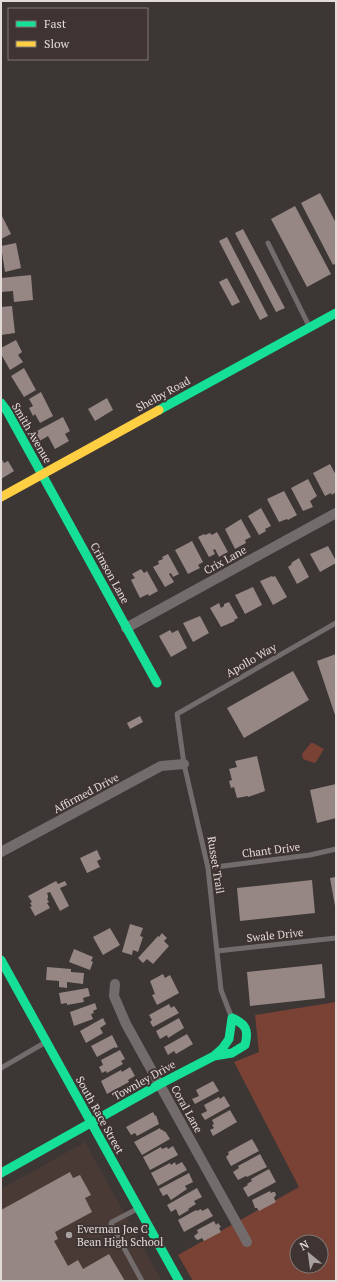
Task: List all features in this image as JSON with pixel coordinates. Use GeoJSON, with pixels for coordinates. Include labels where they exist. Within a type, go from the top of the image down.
{"type":"FeatureCollection","features":[{"type":"Feature","properties":{"kind":"street","name":"Shelby Road"},"geometry":{"type":"LineString","coordinates":[[1,498],[336,313]]}},
{"type":"Feature","properties":{"kind":"street","name":"Smith Avenue"},"geometry":{"type":"LineString","coordinates":[[1,403],[42,474]]}},
{"type":"Feature","properties":{"kind":"street","name":"Crimson Lane"},"geometry":{"type":"LineString","coordinates":[[42,474],[157,683]]}},
{"type":"Feature","properties":{"kind":"street","name":"Crix Lane"},"geometry":{"type":"LineString","coordinates":[[126,628],[336,513]]}},
{"type":"Feature","properties":{"kind":"street","name":"Affirmed Drive"},"geometry":{"type":"LineString","coordinates":[[1,852],[161,766],[184,764]]}},
{"type":"Feature","properties":{"kind":"street","name":"South Race Street"},"geometry":{"type":"LineString","coordinates":[[1,960],[175,1278]]}},
{"type":"Feature","properties":{"kind":"street","name":"Coral Lane"},"geometry":{"type":"LineString","coordinates":[[115,984],[114,996],[126,1024],[247,1242]]}},
{"type":"Feature","properties":{"kind":"street","name":"Townley Drive"},"geometry":{"type":"LineString","coordinates":[[1,1173],[160,1084],[214,1056],[222,1049],[229,1039],[232,1018],[238,1020],[245,1026],[248,1034],[245,1044],[232,1053],[214,1056]]}},
{"type":"Feature","properties":{"kind":"lane"},"geometry":{"type":"LineString","coordinates":[[268,243],[309,327]]}},
{"type":"Feature","properties":{"kind":"lane","name":"Apollo Way"},"geometry":{"type":"LineString","coordinates":[[177,714],[336,623]]}},
{"type":"Feature","properties":{"kind":"lane","name":"Russet Trail"},"geometry":{"type":"LineString","coordinates":[[177,714],[184,764],[208,868],[221,990],[232,1018]]}},
{"type":"Feature","properties":{"kind":"lane","name":"Chant Drive"},"geometry":{"type":"LineString","coordinates":[[208,868],[310,855],[336,849]]}},
{"type":"Feature","properties":{"kind":"lane","name":"Swale Drive"},"geometry":{"type":"LineString","coordinates":[[217,951],[336,938]]}},
{"type":"Feature","properties":{"kind":"lane"},"geometry":{"type":"LineString","coordinates":[[1,1068],[47,1042]]}},
{"type":"Feature","properties":{"kind":"lane"},"geometry":{"type":"LineString","coordinates":[[138,1209],[112,1222],[111,1224],[142,1281]]}},
{"type":"Feature","properties":{"kind":"shaded area"},"geometry":{"type":"Polygon","coordinates":[[[311,743],[324,749],[314,763],[303,759],[302,754],[311,743]]]}},
{"type":"Feature","properties":{"kind":"shaded area"},"geometry":{"type":"Polygon","coordinates":[[[336,1002],[336,1281],[193,1281],[178,1255],[299,1187],[234,1062],[259,1052],[255,1015],[336,1002]]]}},
{"type":"Feature","properties":{"kind":"shaded area","name":"Everman Joe C Bean High School"},"geometry":{"type":"Polygon","coordinates":[[[85,1142],[162,1281],[1,1281],[1,1189],[85,1142]]]}},
{"type":"Feature","properties":{"kind":"building"},"geometry":{"type":"Polygon","coordinates":[[[320,193],[336,223],[336,263],[333,265],[301,203],[320,193]]]}},
{"type":"Feature","properties":{"kind":"building"},"geometry":{"type":"Polygon","coordinates":[[[295,206],[331,274],[307,287],[271,219],[295,206]]]}},
{"type":"Feature","properties":{"kind":"building"},"geometry":{"type":"Polygon","coordinates":[[[1,214],[11,234],[1,239],[1,214]]]}},
{"type":"Feature","properties":{"kind":"building"},"geometry":{"type":"Polygon","coordinates":[[[243,229],[285,308],[276,312],[235,233],[243,229]]]}},
{"type":"Feature","properties":{"kind":"building"},"geometry":{"type":"Polygon","coordinates":[[[227,237],[268,316],[260,320],[219,241],[227,237]]]}},
{"type":"Feature","properties":{"kind":"building"},"geometry":{"type":"Polygon","coordinates":[[[16,243],[21,268],[5,272],[1,246],[16,243]]]}},
{"type":"Feature","properties":{"kind":"building"},"geometry":{"type":"Polygon","coordinates":[[[31,275],[33,300],[14,302],[13,291],[1,292],[1,278],[31,275]]]}},
{"type":"Feature","properties":{"kind":"building"},"geometry":{"type":"Polygon","coordinates":[[[227,278],[240,302],[232,306],[219,282],[227,278]]]}},
{"type":"Feature","properties":{"kind":"building"},"geometry":{"type":"Polygon","coordinates":[[[12,306],[15,333],[1,335],[1,307],[12,306]]]}},
{"type":"Feature","properties":{"kind":"building"},"geometry":{"type":"Polygon","coordinates":[[[16,340],[22,352],[18,355],[23,362],[10,370],[1,354],[1,348],[16,340]]]}},
{"type":"Feature","properties":{"kind":"building"},"geometry":{"type":"Polygon","coordinates":[[[24,368],[36,390],[24,397],[11,376],[24,368]]]}},
{"type":"Feature","properties":{"kind":"building"},"geometry":{"type":"Polygon","coordinates":[[[41,392],[53,416],[40,423],[35,414],[33,416],[29,408],[33,406],[29,399],[41,392]]]}},
{"type":"Feature","properties":{"kind":"building"},"geometry":{"type":"Polygon","coordinates":[[[107,398],[113,410],[95,421],[88,409],[107,398]]]}},
{"type":"Feature","properties":{"kind":"building"},"geometry":{"type":"Polygon","coordinates":[[[63,417],[70,431],[65,434],[69,441],[55,449],[48,436],[38,442],[33,433],[63,417]]]}},
{"type":"Feature","properties":{"kind":"building"},"geometry":{"type":"Polygon","coordinates":[[[1,458],[4,463],[8,461],[14,471],[1,479],[1,458]]]}},
{"type":"Feature","properties":{"kind":"building"},"geometry":{"type":"Polygon","coordinates":[[[330,464],[336,475],[336,492],[332,495],[331,493],[325,496],[313,473],[330,464]]]}},
{"type":"Feature","properties":{"kind":"building"},"geometry":{"type":"Polygon","coordinates":[[[308,479],[317,496],[310,501],[313,507],[303,511],[291,488],[308,479]]]}},
{"type":"Feature","properties":{"kind":"building"},"geometry":{"type":"Polygon","coordinates":[[[284,491],[297,515],[288,520],[279,522],[267,499],[284,491]]]}},
{"type":"Feature","properties":{"kind":"building"},"geometry":{"type":"Polygon","coordinates":[[[261,508],[271,526],[259,535],[248,516],[261,508]]]}},
{"type":"Feature","properties":{"kind":"building"},"geometry":{"type":"Polygon","coordinates":[[[241,519],[251,537],[245,540],[246,543],[235,549],[225,529],[241,519]]]}},
{"type":"Feature","properties":{"kind":"building"},"geometry":{"type":"Polygon","coordinates":[[[217,532],[228,552],[219,557],[215,549],[213,550],[215,554],[209,557],[198,537],[210,533],[212,535],[217,532]]]}},
{"type":"Feature","properties":{"kind":"building"},"geometry":{"type":"Polygon","coordinates":[[[192,541],[203,562],[198,565],[200,568],[188,574],[175,550],[192,541]]]}},
{"type":"Feature","properties":{"kind":"building"},"geometry":{"type":"Polygon","coordinates":[[[328,546],[336,563],[320,572],[310,554],[328,546]]]}},
{"type":"Feature","properties":{"kind":"building"},"geometry":{"type":"Polygon","coordinates":[[[168,554],[179,574],[173,577],[171,573],[169,574],[174,582],[165,587],[153,567],[159,564],[158,561],[163,559],[162,557],[168,554]]]}},
{"type":"Feature","properties":{"kind":"building"},"geometry":{"type":"Polygon","coordinates":[[[299,558],[309,577],[297,584],[288,567],[299,558]]]}},
{"type":"Feature","properties":{"kind":"building"},"geometry":{"type":"Polygon","coordinates":[[[141,569],[144,573],[147,571],[158,591],[149,596],[148,594],[140,598],[131,580],[135,578],[132,574],[141,569]]]}},
{"type":"Feature","properties":{"kind":"building"},"geometry":{"type":"Polygon","coordinates":[[[275,576],[287,597],[273,605],[260,581],[275,576]]]}},
{"type":"Feature","properties":{"kind":"building"},"geometry":{"type":"Polygon","coordinates":[[[253,587],[262,605],[245,614],[235,595],[253,587]]]}},
{"type":"Feature","properties":{"kind":"building"},"geometry":{"type":"Polygon","coordinates":[[[229,602],[238,618],[234,620],[235,621],[221,627],[210,608],[219,603],[221,608],[224,604],[229,602]]]}},
{"type":"Feature","properties":{"kind":"building"},"geometry":{"type":"Polygon","coordinates":[[[200,616],[209,633],[193,642],[183,623],[200,616]]]}},
{"type":"Feature","properties":{"kind":"building"},"geometry":{"type":"Polygon","coordinates":[[[170,630],[172,633],[178,630],[187,648],[171,657],[159,636],[170,630]]]}},
{"type":"Feature","properties":{"kind":"building"},"geometry":{"type":"Polygon","coordinates":[[[336,654],[336,718],[317,661],[336,654]]]}},
{"type":"Feature","properties":{"kind":"building"},"geometry":{"type":"Polygon","coordinates":[[[293,671],[309,700],[244,738],[227,708],[293,671]]]}},
{"type":"Feature","properties":{"kind":"building"},"geometry":{"type":"Polygon","coordinates":[[[140,716],[143,722],[130,729],[127,723],[140,716]]]}},
{"type":"Feature","properties":{"kind":"building"},"geometry":{"type":"Polygon","coordinates":[[[257,756],[265,791],[248,797],[237,798],[234,787],[231,788],[229,781],[232,780],[229,769],[237,767],[235,761],[257,756]]]}},
{"type":"Feature","properties":{"kind":"building"},"geometry":{"type":"Polygon","coordinates":[[[336,784],[336,818],[317,823],[310,790],[336,784]]]}},
{"type":"Feature","properties":{"kind":"building"},"geometry":{"type":"Polygon","coordinates":[[[97,850],[101,859],[97,861],[100,867],[87,873],[80,858],[97,850]]]}},
{"type":"Feature","properties":{"kind":"building"},"geometry":{"type":"Polygon","coordinates":[[[336,877],[336,906],[335,906],[330,878],[336,877]]]}},
{"type":"Feature","properties":{"kind":"building"},"geometry":{"type":"Polygon","coordinates":[[[312,880],[315,913],[240,921],[237,888],[312,880]]]}},
{"type":"Feature","properties":{"kind":"building"},"geometry":{"type":"Polygon","coordinates":[[[56,881],[58,884],[65,881],[67,885],[60,888],[69,906],[60,911],[50,892],[47,893],[47,899],[49,902],[47,903],[50,908],[35,916],[30,907],[32,906],[30,903],[32,902],[28,896],[56,881]]]}},
{"type":"Feature","properties":{"kind":"building"},"geometry":{"type":"Polygon","coordinates":[[[130,924],[143,928],[140,936],[143,937],[138,952],[133,950],[132,955],[122,952],[130,924]]]}},
{"type":"Feature","properties":{"kind":"building"},"geometry":{"type":"Polygon","coordinates":[[[110,928],[120,945],[103,955],[93,937],[110,928]]]}},
{"type":"Feature","properties":{"kind":"building"},"geometry":{"type":"Polygon","coordinates":[[[162,933],[167,938],[164,941],[169,946],[153,964],[147,959],[143,963],[138,958],[162,933]]]}},
{"type":"Feature","properties":{"kind":"building"},"geometry":{"type":"Polygon","coordinates":[[[74,949],[93,957],[90,970],[69,962],[74,949]]]}},
{"type":"Feature","properties":{"kind":"building"},"geometry":{"type":"Polygon","coordinates":[[[322,964],[325,998],[250,1006],[247,972],[322,964]]]}},
{"type":"Feature","properties":{"kind":"building"},"geometry":{"type":"Polygon","coordinates":[[[47,967],[71,969],[71,972],[84,973],[83,984],[67,982],[67,988],[59,987],[59,981],[46,980],[47,967]]]}},
{"type":"Feature","properties":{"kind":"building"},"geometry":{"type":"Polygon","coordinates":[[[163,974],[165,978],[170,975],[179,993],[157,1005],[152,995],[155,994],[150,981],[163,974]]]}},
{"type":"Feature","properties":{"kind":"building"},"geometry":{"type":"Polygon","coordinates":[[[88,988],[90,996],[83,998],[84,1002],[67,1005],[67,1003],[61,1004],[59,993],[88,988]]]}},
{"type":"Feature","properties":{"kind":"building"},"geometry":{"type":"Polygon","coordinates":[[[95,1003],[97,1009],[91,1014],[93,1019],[74,1026],[70,1012],[95,1003]]]}},
{"type":"Feature","properties":{"kind":"building"},"geometry":{"type":"Polygon","coordinates":[[[169,1004],[171,1008],[174,1006],[179,1013],[153,1027],[150,1022],[152,1020],[149,1015],[169,1004]]]}},
{"type":"Feature","properties":{"kind":"building"},"geometry":{"type":"Polygon","coordinates":[[[103,1018],[106,1024],[100,1028],[103,1033],[86,1043],[80,1031],[103,1018]]]}},
{"type":"Feature","properties":{"kind":"building"},"geometry":{"type":"Polygon","coordinates":[[[179,1018],[184,1028],[168,1038],[167,1035],[160,1039],[156,1031],[179,1018]]]}},
{"type":"Feature","properties":{"kind":"building"},"geometry":{"type":"Polygon","coordinates":[[[187,1034],[193,1044],[176,1054],[174,1051],[168,1055],[164,1047],[187,1034]]]}},
{"type":"Feature","properties":{"kind":"building"},"geometry":{"type":"Polygon","coordinates":[[[112,1035],[118,1047],[115,1047],[97,1057],[91,1046],[112,1035]]]}},
{"type":"Feature","properties":{"kind":"building"},"geometry":{"type":"Polygon","coordinates":[[[120,1050],[125,1059],[121,1061],[123,1064],[107,1073],[106,1071],[102,1073],[99,1067],[103,1065],[101,1060],[120,1050]]]}},
{"type":"Feature","properties":{"kind":"building"},"geometry":{"type":"Polygon","coordinates":[[[130,1067],[135,1076],[128,1080],[129,1082],[107,1094],[101,1081],[121,1070],[122,1072],[130,1067]]]}},
{"type":"Feature","properties":{"kind":"building"},"geometry":{"type":"Polygon","coordinates":[[[213,1081],[219,1091],[195,1104],[192,1099],[199,1096],[196,1090],[213,1081]]]}},
{"type":"Feature","properties":{"kind":"building"},"geometry":{"type":"Polygon","coordinates":[[[224,1096],[230,1106],[205,1120],[201,1114],[207,1111],[204,1105],[224,1096]]]}},
{"type":"Feature","properties":{"kind":"building"},"geometry":{"type":"Polygon","coordinates":[[[230,1110],[237,1122],[213,1136],[210,1130],[214,1128],[212,1125],[214,1124],[212,1120],[230,1110]]]}},
{"type":"Feature","properties":{"kind":"building"},"geometry":{"type":"Polygon","coordinates":[[[153,1112],[155,1116],[156,1115],[159,1124],[137,1136],[135,1133],[131,1135],[126,1127],[153,1112]]]}},
{"type":"Feature","properties":{"kind":"building"},"geometry":{"type":"Polygon","coordinates":[[[160,1128],[164,1132],[165,1131],[170,1139],[142,1155],[134,1142],[160,1128]]]}},
{"type":"Feature","properties":{"kind":"building"},"geometry":{"type":"Polygon","coordinates":[[[252,1139],[259,1151],[231,1166],[226,1157],[229,1154],[228,1152],[252,1139]]]}},
{"type":"Feature","properties":{"kind":"building"},"geometry":{"type":"Polygon","coordinates":[[[173,1146],[178,1155],[150,1170],[143,1157],[161,1147],[162,1149],[167,1147],[168,1149],[173,1146]]]}},
{"type":"Feature","properties":{"kind":"building"},"geometry":{"type":"Polygon","coordinates":[[[260,1154],[267,1167],[238,1180],[233,1172],[239,1168],[238,1166],[260,1154]]]}},
{"type":"Feature","properties":{"kind":"building"},"geometry":{"type":"Polygon","coordinates":[[[175,1162],[176,1165],[182,1162],[187,1170],[158,1186],[151,1173],[175,1162]]]}},
{"type":"Feature","properties":{"kind":"building"},"geometry":{"type":"Polygon","coordinates":[[[269,1169],[276,1182],[248,1197],[243,1188],[252,1181],[251,1179],[269,1169]]]}},
{"type":"Feature","properties":{"kind":"building"},"geometry":{"type":"Polygon","coordinates":[[[70,1172],[73,1178],[80,1175],[91,1195],[85,1198],[92,1212],[55,1232],[58,1239],[54,1241],[68,1266],[78,1260],[83,1269],[109,1254],[125,1281],[1,1281],[1,1210],[70,1172]]]}},
{"type":"Feature","properties":{"kind":"building"},"geometry":{"type":"Polygon","coordinates":[[[189,1173],[193,1182],[185,1186],[187,1189],[171,1200],[167,1194],[163,1196],[159,1189],[189,1173]]]}},
{"type":"Feature","properties":{"kind":"building"},"geometry":{"type":"Polygon","coordinates":[[[197,1188],[202,1197],[194,1201],[196,1204],[179,1216],[176,1209],[171,1212],[167,1205],[197,1188]]]}},
{"type":"Feature","properties":{"kind":"building"},"geometry":{"type":"Polygon","coordinates":[[[270,1191],[271,1193],[275,1192],[276,1195],[274,1198],[276,1202],[259,1211],[255,1208],[252,1200],[270,1191]]]}},
{"type":"Feature","properties":{"kind":"building"},"geometry":{"type":"Polygon","coordinates":[[[208,1208],[213,1216],[184,1232],[178,1220],[196,1210],[201,1209],[202,1211],[208,1208]]]}},
{"type":"Feature","properties":{"kind":"building"},"geometry":{"type":"Polygon","coordinates":[[[214,1221],[216,1225],[218,1223],[221,1227],[219,1228],[221,1232],[204,1241],[202,1238],[198,1240],[196,1239],[194,1236],[198,1233],[197,1230],[214,1221]]]}},
{"type":"Feature","properties":{"kind":"traffic: fast"},"geometry":{"type":"LineString","coordinates":[[159,410],[336,313]]}},
{"type":"Feature","properties":{"kind":"traffic: fast"},"geometry":{"type":"LineString","coordinates":[[1,403],[7,411],[157,683]]}},
{"type":"Feature","properties":{"kind":"traffic: fast"},"geometry":{"type":"LineString","coordinates":[[1,960],[179,1281]]}},
{"type":"Feature","properties":{"kind":"traffic: fast"},"geometry":{"type":"LineString","coordinates":[[1,1173],[160,1084],[214,1056],[222,1049],[229,1039],[232,1018],[243,1025],[247,1035],[245,1045],[232,1053],[214,1056]]}},
{"type":"Feature","properties":{"kind":"traffic: slow"},"geometry":{"type":"LineString","coordinates":[[1,497],[159,410]]}},
{"type":"Feature","properties":{"kind":"place","name":"Everman Joe C Bean High School"},"geometry":{"type":"Point","coordinates":[69,1235]}}]}
